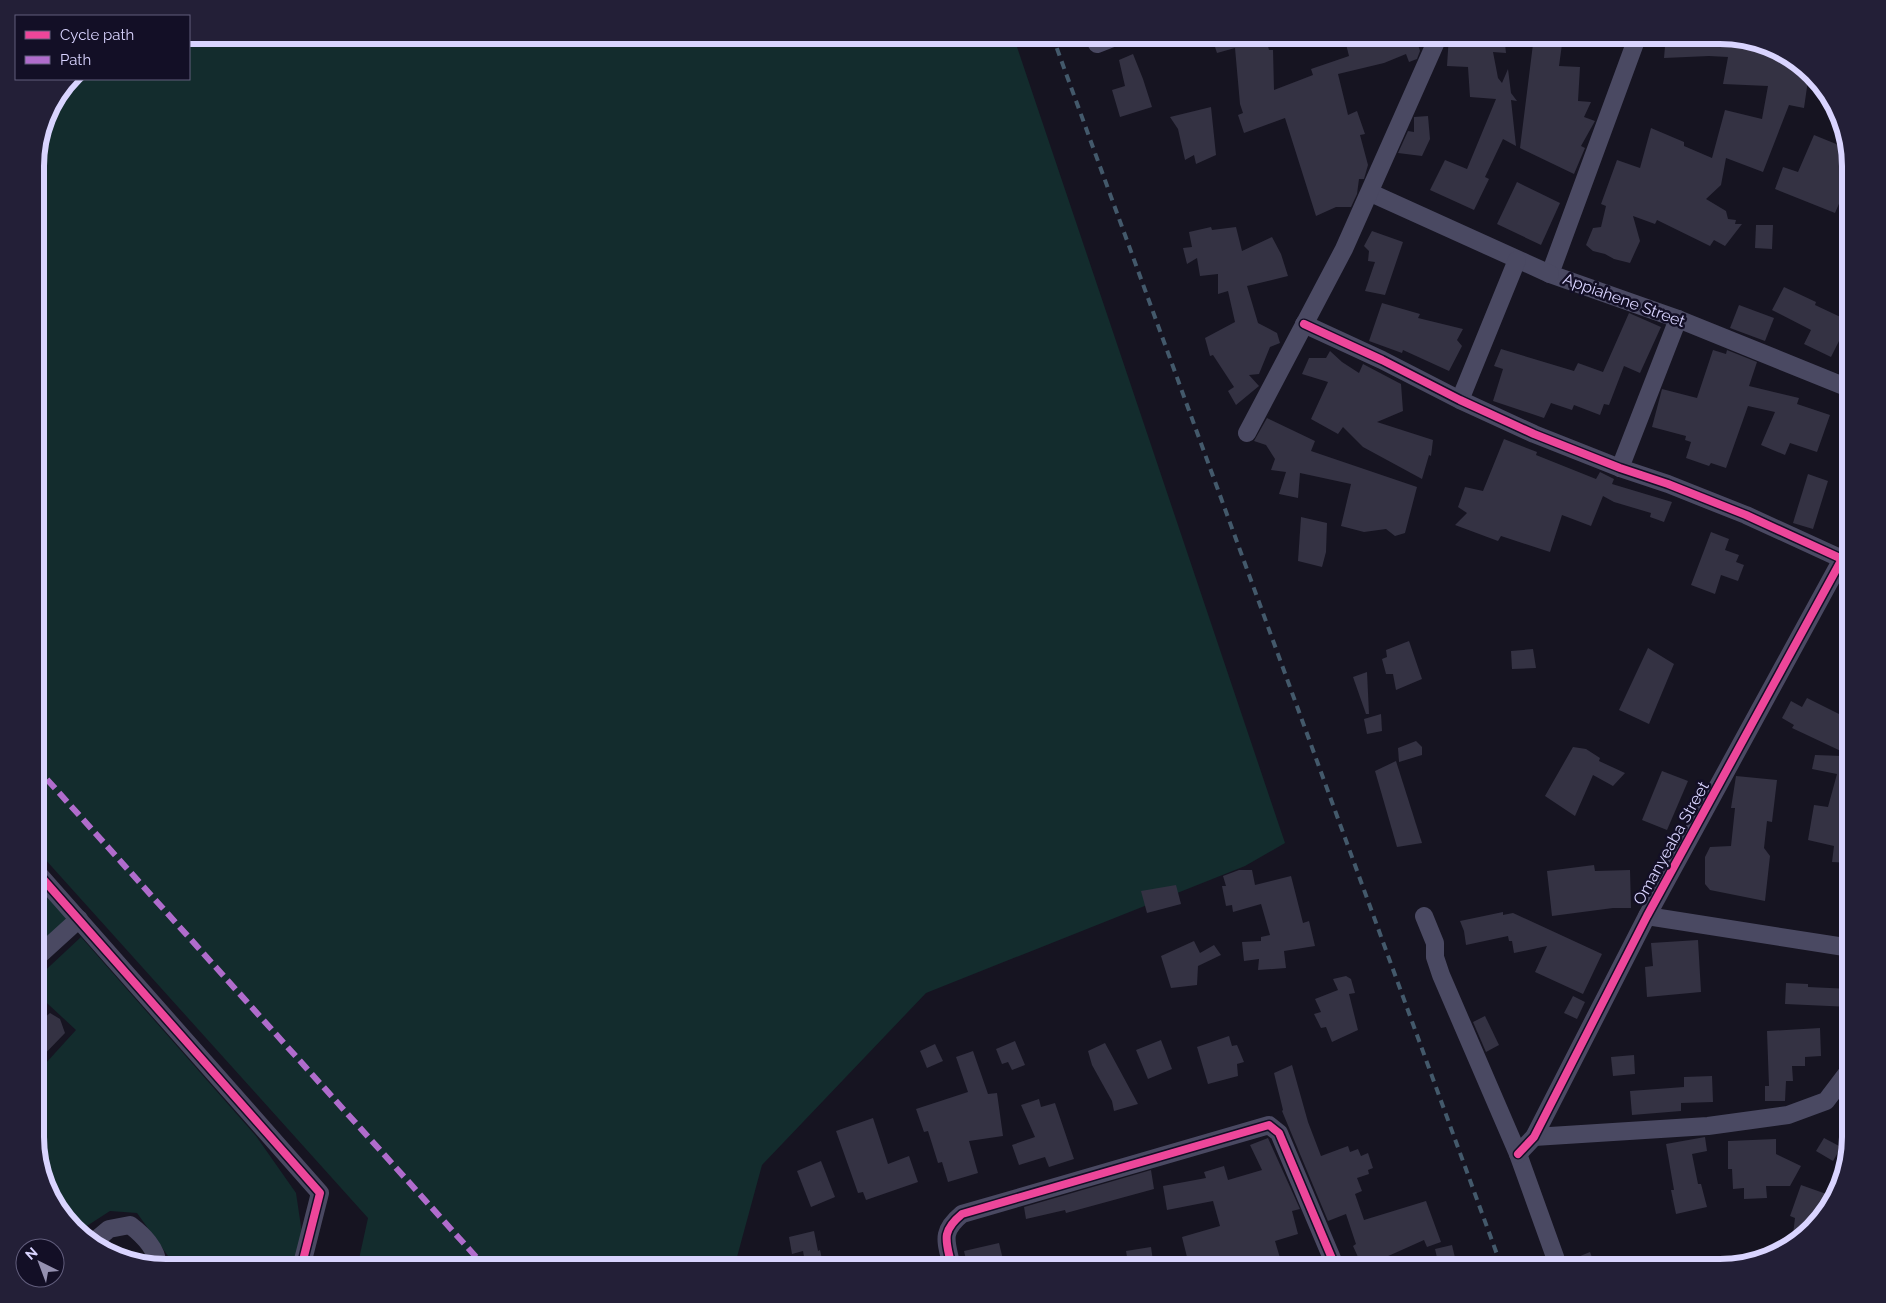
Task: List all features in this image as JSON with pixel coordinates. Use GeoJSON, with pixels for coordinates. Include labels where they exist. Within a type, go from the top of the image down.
{"type":"FeatureCollection","features":[{"type":"Feature","properties":{"kind":"street"},"geometry":{"type":"LineString","coordinates":[[1247,433],[1344,249],[1371,193],[1435,44]]}},
{"type":"Feature","properties":{"kind":"street","name":"Appiahene Street"},"geometry":{"type":"LineString","coordinates":[[1635,44],[1550,274],[1678,319],[1842,384]]}},
{"type":"Feature","properties":{"kind":"street"},"geometry":{"type":"LineString","coordinates":[[1371,193],[1550,274]]}},
{"type":"Feature","properties":{"kind":"street"},"geometry":{"type":"LineString","coordinates":[[1460,400],[1517,260]]}},
{"type":"Feature","properties":{"kind":"street"},"geometry":{"type":"LineString","coordinates":[[1620,468],[1678,319]]}},
{"type":"Feature","properties":{"kind":"street"},"geometry":{"type":"LineString","coordinates":[[1304,324],[1534,434],[1842,551]]}},
{"type":"Feature","properties":{"kind":"street","name":"Omanyeaba Street"},"geometry":{"type":"LineString","coordinates":[[1518,1154],[1534,1137],[1647,916],[1842,560]]}},
{"type":"Feature","properties":{"kind":"street"},"geometry":{"type":"LineString","coordinates":[[44,880],[320,1193],[303,1259]]}},
{"type":"Feature","properties":{"kind":"street"},"geometry":{"type":"LineString","coordinates":[[1424,916],[1434,943],[1435,957],[1441,975],[1518,1154],[1556,1259]]}},
{"type":"Feature","properties":{"kind":"street"},"geometry":{"type":"LineString","coordinates":[[1647,916],[1842,947]]}},
{"type":"Feature","properties":{"kind":"street"},"geometry":{"type":"LineString","coordinates":[[44,950],[79,919]]}},
{"type":"Feature","properties":{"kind":"street"},"geometry":{"type":"LineString","coordinates":[[1534,1137],[1708,1126],[1788,1115],[1826,1101],[1842,1080]]}},
{"type":"Feature","properties":{"kind":"street"},"geometry":{"type":"LineString","coordinates":[[950,1259],[946,1234],[951,1223],[962,1214],[1270,1125],[1279,1133],[1332,1259]]}},
{"type":"Feature","properties":{"kind":"street"},"geometry":{"type":"LineString","coordinates":[[97,1239],[109,1229],[130,1226],[145,1237],[157,1258]]}},
{"type":"Feature","properties":{"kind":"green space"},"geometry":{"type":"Polygon","coordinates":[[[190,44],[1016,44],[1285,843],[1245,866],[926,993],[762,1165],[736,1259],[359,1259],[368,1218],[44,858],[44,157],[48,134],[56,112],[69,91],[79,80],[190,80],[190,44]]]}},
{"type":"Feature","properties":{"kind":"green space"},"geometry":{"type":"Polygon","coordinates":[[[44,889],[68,914],[64,926],[44,944],[44,889]]]}},
{"type":"Feature","properties":{"kind":"green space"},"geometry":{"type":"Polygon","coordinates":[[[81,937],[256,1136],[296,1193],[302,1233],[295,1259],[168,1259],[137,1213],[110,1211],[84,1228],[74,1218],[56,1191],[46,1161],[44,1146],[44,1065],[76,1030],[44,1000],[44,972],[81,937]]]}},
{"type":"Feature","properties":{"kind":"building"},"geometry":{"type":"Polygon","coordinates":[[[1214,44],[1267,44],[1269,50],[1273,50],[1274,90],[1313,75],[1311,69],[1349,56],[1346,44],[1418,44],[1420,51],[1417,59],[1409,62],[1406,54],[1384,63],[1338,74],[1348,115],[1357,111],[1365,134],[1360,135],[1368,165],[1364,179],[1359,179],[1357,194],[1351,207],[1336,207],[1316,216],[1285,118],[1244,133],[1238,115],[1243,113],[1240,104],[1235,48],[1217,53],[1214,44]]]}},
{"type":"Feature","properties":{"kind":"building"},"geometry":{"type":"Polygon","coordinates":[[[1448,44],[1505,44],[1506,53],[1493,52],[1498,78],[1502,83],[1508,69],[1511,93],[1517,101],[1511,100],[1516,146],[1503,139],[1485,177],[1489,179],[1474,210],[1430,190],[1445,160],[1467,169],[1496,99],[1470,97],[1468,67],[1447,66],[1448,44]]]}},
{"type":"Feature","properties":{"kind":"building"},"geometry":{"type":"Polygon","coordinates":[[[1533,44],[1562,44],[1559,66],[1580,67],[1578,101],[1591,102],[1584,117],[1595,121],[1581,146],[1585,148],[1574,174],[1520,148],[1533,44]]]}},
{"type":"Feature","properties":{"kind":"building"},"geometry":{"type":"Polygon","coordinates":[[[1665,44],[1737,45],[1767,53],[1788,64],[1808,81],[1804,108],[1789,105],[1763,172],[1726,158],[1721,185],[1706,199],[1726,211],[1728,219],[1736,220],[1735,224],[1742,224],[1725,246],[1714,240],[1710,246],[1657,220],[1655,224],[1633,216],[1640,241],[1630,263],[1593,251],[1586,245],[1593,228],[1601,227],[1606,206],[1601,204],[1617,160],[1640,168],[1651,128],[1684,142],[1684,146],[1712,158],[1725,110],[1762,119],[1768,86],[1723,84],[1728,57],[1664,58],[1665,44]]]}},
{"type":"Feature","properties":{"kind":"building"},"geometry":{"type":"Polygon","coordinates":[[[1133,54],[1152,107],[1120,117],[1112,90],[1125,86],[1119,60],[1133,54]]]}},
{"type":"Feature","properties":{"kind":"building"},"geometry":{"type":"Polygon","coordinates":[[[1211,107],[1216,155],[1196,164],[1194,155],[1185,160],[1178,129],[1170,117],[1211,107]]]}},
{"type":"Feature","properties":{"kind":"building"},"geometry":{"type":"Polygon","coordinates":[[[1428,116],[1430,139],[1422,156],[1398,153],[1408,131],[1414,132],[1414,117],[1428,116]]]}},
{"type":"Feature","properties":{"kind":"building"},"geometry":{"type":"Polygon","coordinates":[[[1814,135],[1840,146],[1842,197],[1835,213],[1775,189],[1783,167],[1798,172],[1814,135]]]}},
{"type":"Feature","properties":{"kind":"building"},"geometry":{"type":"Polygon","coordinates":[[[1517,182],[1560,203],[1541,245],[1497,224],[1517,182]]]}},
{"type":"Feature","properties":{"kind":"building"},"geometry":{"type":"Polygon","coordinates":[[[1756,225],[1773,225],[1772,249],[1755,248],[1756,225]]]}},
{"type":"Feature","properties":{"kind":"building"},"geometry":{"type":"Polygon","coordinates":[[[1211,227],[1212,230],[1236,227],[1242,251],[1272,237],[1281,254],[1288,276],[1247,286],[1258,323],[1277,333],[1280,343],[1270,347],[1259,374],[1249,375],[1259,386],[1236,405],[1228,391],[1234,387],[1213,355],[1210,356],[1205,338],[1235,322],[1228,291],[1218,294],[1218,274],[1200,276],[1197,258],[1187,264],[1183,248],[1192,247],[1189,232],[1211,227]]]}},
{"type":"Feature","properties":{"kind":"building"},"geometry":{"type":"Polygon","coordinates":[[[1372,231],[1403,242],[1385,295],[1365,291],[1375,262],[1368,261],[1369,251],[1364,246],[1372,231]]]}},
{"type":"Feature","properties":{"kind":"building"},"geometry":{"type":"Polygon","coordinates":[[[1784,287],[1816,302],[1815,305],[1842,318],[1842,335],[1831,357],[1804,344],[1811,330],[1772,310],[1784,287]]]}},
{"type":"Feature","properties":{"kind":"building"},"geometry":{"type":"Polygon","coordinates":[[[1382,303],[1420,314],[1418,318],[1463,329],[1457,340],[1462,346],[1449,371],[1403,350],[1402,353],[1369,341],[1382,303]]]}},
{"type":"Feature","properties":{"kind":"building"},"geometry":{"type":"Polygon","coordinates":[[[1739,305],[1774,318],[1765,341],[1730,328],[1739,305]]]}},
{"type":"Feature","properties":{"kind":"building"},"geometry":{"type":"Polygon","coordinates":[[[1629,313],[1661,327],[1640,373],[1624,366],[1609,405],[1604,404],[1600,415],[1574,405],[1572,410],[1551,403],[1544,418],[1493,401],[1503,369],[1494,366],[1501,349],[1574,371],[1578,363],[1603,372],[1629,313]]]}},
{"type":"Feature","properties":{"kind":"building"},"geometry":{"type":"Polygon","coordinates":[[[1713,350],[1726,354],[1727,350],[1757,362],[1749,386],[1799,398],[1797,404],[1830,415],[1817,452],[1790,443],[1785,455],[1761,445],[1775,412],[1748,406],[1726,468],[1711,463],[1709,466],[1686,458],[1691,442],[1685,440],[1686,436],[1652,427],[1662,389],[1697,398],[1713,350]]]}},
{"type":"Feature","properties":{"kind":"building"},"geometry":{"type":"Polygon","coordinates":[[[1330,351],[1342,362],[1359,373],[1363,364],[1401,384],[1403,411],[1377,422],[1433,440],[1431,456],[1429,455],[1422,479],[1363,447],[1343,427],[1338,434],[1311,419],[1328,382],[1302,374],[1309,358],[1326,358],[1330,351]]]}},
{"type":"Feature","properties":{"kind":"building"},"geometry":{"type":"Polygon","coordinates":[[[1267,418],[1315,441],[1311,451],[1417,487],[1405,533],[1395,536],[1386,529],[1364,532],[1341,526],[1351,484],[1300,473],[1298,498],[1279,494],[1286,472],[1271,470],[1275,459],[1266,445],[1254,441],[1267,418]]]}},
{"type":"Feature","properties":{"kind":"building"},"geometry":{"type":"Polygon","coordinates":[[[1504,439],[1537,452],[1536,455],[1596,479],[1600,472],[1614,479],[1612,484],[1672,502],[1664,522],[1650,517],[1651,513],[1614,502],[1603,496],[1591,526],[1562,515],[1550,552],[1501,536],[1498,541],[1455,525],[1467,513],[1458,507],[1465,487],[1483,491],[1504,439]]]}},
{"type":"Feature","properties":{"kind":"building"},"geometry":{"type":"Polygon","coordinates":[[[1808,474],[1828,481],[1813,529],[1793,523],[1808,474]]]}},
{"type":"Feature","properties":{"kind":"building"},"geometry":{"type":"Polygon","coordinates":[[[1301,517],[1327,523],[1326,552],[1322,567],[1298,561],[1301,517]]]}},
{"type":"Feature","properties":{"kind":"building"},"geometry":{"type":"Polygon","coordinates":[[[1711,532],[1729,539],[1725,550],[1739,555],[1736,562],[1744,565],[1738,581],[1721,575],[1715,594],[1691,585],[1711,532]]]}},
{"type":"Feature","properties":{"kind":"building"},"geometry":{"type":"Polygon","coordinates":[[[1409,641],[1422,679],[1396,690],[1393,674],[1386,674],[1382,659],[1387,657],[1386,650],[1409,641]]]}},
{"type":"Feature","properties":{"kind":"building"},"geometry":{"type":"Polygon","coordinates":[[[1648,648],[1674,664],[1649,724],[1619,710],[1648,648]]]}},
{"type":"Feature","properties":{"kind":"building"},"geometry":{"type":"Polygon","coordinates":[[[1533,649],[1536,668],[1512,669],[1511,651],[1533,649]]]}},
{"type":"Feature","properties":{"kind":"building"},"geometry":{"type":"Polygon","coordinates":[[[1367,672],[1369,714],[1366,714],[1353,677],[1367,672]]]}},
{"type":"Feature","properties":{"kind":"building"},"geometry":{"type":"Polygon","coordinates":[[[1807,698],[1842,716],[1842,752],[1792,728],[1794,725],[1782,718],[1791,701],[1802,707],[1807,698]]]}},
{"type":"Feature","properties":{"kind":"building"},"geometry":{"type":"Polygon","coordinates":[[[1381,714],[1382,731],[1367,734],[1364,719],[1381,714]]]}},
{"type":"Feature","properties":{"kind":"building"},"geometry":{"type":"Polygon","coordinates":[[[1416,741],[1422,747],[1422,755],[1399,762],[1398,748],[1416,741]]]}},
{"type":"Feature","properties":{"kind":"building"},"geometry":{"type":"Polygon","coordinates":[[[1573,747],[1586,749],[1600,758],[1599,761],[1625,773],[1613,786],[1593,775],[1575,816],[1545,796],[1573,747]]]}},
{"type":"Feature","properties":{"kind":"building"},"geometry":{"type":"Polygon","coordinates":[[[1815,755],[1842,756],[1842,863],[1832,862],[1834,846],[1808,840],[1814,805],[1828,807],[1837,774],[1812,769],[1815,755]]]}},
{"type":"Feature","properties":{"kind":"building"},"geometry":{"type":"Polygon","coordinates":[[[1396,761],[1422,843],[1397,847],[1375,771],[1396,761]]]}},
{"type":"Feature","properties":{"kind":"building"},"geometry":{"type":"Polygon","coordinates":[[[1662,771],[1688,781],[1667,830],[1642,820],[1662,771]]]}},
{"type":"Feature","properties":{"kind":"building"},"geometry":{"type":"Polygon","coordinates":[[[1736,776],[1777,780],[1772,822],[1767,821],[1764,848],[1770,856],[1765,901],[1710,890],[1705,884],[1705,857],[1710,847],[1731,846],[1735,808],[1731,808],[1736,776]]]}},
{"type":"Feature","properties":{"kind":"building"},"geometry":{"type":"Polygon","coordinates":[[[1594,865],[1595,871],[1630,870],[1631,908],[1613,908],[1552,916],[1547,871],[1594,865]]]}},
{"type":"Feature","properties":{"kind":"building"},"geometry":{"type":"Polygon","coordinates":[[[1239,870],[1252,870],[1255,885],[1291,876],[1303,923],[1309,921],[1315,946],[1284,951],[1286,968],[1258,970],[1259,959],[1244,961],[1242,942],[1261,941],[1261,937],[1270,935],[1261,904],[1233,912],[1232,905],[1226,906],[1222,886],[1226,886],[1223,876],[1239,870]]]}},
{"type":"Feature","properties":{"kind":"building"},"geometry":{"type":"Polygon","coordinates":[[[1176,885],[1181,904],[1147,913],[1141,891],[1176,885]]]}},
{"type":"Feature","properties":{"kind":"building"},"geometry":{"type":"Polygon","coordinates":[[[1503,912],[1503,915],[1513,913],[1602,954],[1583,994],[1535,972],[1547,946],[1514,953],[1512,941],[1509,941],[1508,936],[1466,945],[1460,921],[1503,912]]]}},
{"type":"Feature","properties":{"kind":"building"},"geometry":{"type":"Polygon","coordinates":[[[1698,940],[1701,992],[1647,997],[1645,967],[1653,966],[1651,943],[1698,940]]]}},
{"type":"Feature","properties":{"kind":"building"},"geometry":{"type":"Polygon","coordinates":[[[1194,941],[1200,953],[1214,945],[1221,955],[1198,966],[1197,985],[1171,988],[1161,956],[1194,941]]]}},
{"type":"Feature","properties":{"kind":"building"},"geometry":{"type":"Polygon","coordinates":[[[1346,976],[1351,979],[1355,993],[1349,994],[1358,1030],[1332,1042],[1326,1027],[1321,1028],[1314,1014],[1321,1012],[1315,999],[1338,990],[1333,979],[1346,976]]]}},
{"type":"Feature","properties":{"kind":"building"},"geometry":{"type":"Polygon","coordinates":[[[1786,983],[1808,984],[1808,987],[1842,989],[1842,1007],[1785,1004],[1786,983]]]}},
{"type":"Feature","properties":{"kind":"building"},"geometry":{"type":"Polygon","coordinates":[[[1573,996],[1585,1002],[1577,1019],[1564,1013],[1573,996]]]}},
{"type":"Feature","properties":{"kind":"building"},"geometry":{"type":"Polygon","coordinates":[[[50,1013],[60,1019],[65,1033],[44,1055],[44,1018],[50,1013]]]}},
{"type":"Feature","properties":{"kind":"building"},"geometry":{"type":"Polygon","coordinates":[[[1485,1016],[1499,1045],[1486,1052],[1473,1022],[1485,1016]]]}},
{"type":"Feature","properties":{"kind":"building"},"geometry":{"type":"Polygon","coordinates":[[[1820,1028],[1821,1056],[1805,1057],[1805,1066],[1792,1066],[1793,1081],[1786,1081],[1785,1101],[1765,1101],[1765,1086],[1769,1086],[1767,1031],[1820,1028]]]}},
{"type":"Feature","properties":{"kind":"building"},"geometry":{"type":"Polygon","coordinates":[[[1229,1036],[1232,1046],[1237,1045],[1244,1062],[1237,1064],[1238,1076],[1208,1084],[1197,1047],[1229,1036]]]}},
{"type":"Feature","properties":{"kind":"building"},"geometry":{"type":"Polygon","coordinates":[[[1161,1040],[1172,1069],[1148,1079],[1136,1050],[1161,1040]]]}},
{"type":"Feature","properties":{"kind":"building"},"geometry":{"type":"Polygon","coordinates":[[[1015,1041],[1025,1065],[1012,1070],[1008,1062],[1002,1064],[996,1049],[1015,1041]]]}},
{"type":"Feature","properties":{"kind":"building"},"geometry":{"type":"Polygon","coordinates":[[[1105,1043],[1138,1104],[1114,1111],[1112,1101],[1092,1065],[1088,1051],[1105,1043]]]}},
{"type":"Feature","properties":{"kind":"building"},"geometry":{"type":"Polygon","coordinates":[[[935,1044],[943,1061],[927,1068],[920,1051],[935,1044]]]}},
{"type":"Feature","properties":{"kind":"building"},"geometry":{"type":"Polygon","coordinates":[[[973,1051],[988,1094],[997,1093],[1003,1136],[969,1141],[978,1173],[948,1182],[942,1162],[938,1163],[928,1131],[924,1132],[916,1109],[968,1092],[956,1057],[973,1051]]]}},
{"type":"Feature","properties":{"kind":"building"},"geometry":{"type":"Polygon","coordinates":[[[1634,1055],[1635,1074],[1613,1076],[1611,1057],[1634,1055]]]}},
{"type":"Feature","properties":{"kind":"building"},"geometry":{"type":"Polygon","coordinates":[[[1292,1065],[1308,1122],[1321,1156],[1348,1146],[1350,1152],[1358,1149],[1361,1156],[1368,1153],[1373,1168],[1368,1170],[1369,1174],[1357,1178],[1362,1191],[1355,1194],[1364,1220],[1426,1201],[1441,1242],[1427,1247],[1424,1240],[1386,1257],[1387,1259],[1359,1259],[1353,1246],[1356,1244],[1346,1214],[1328,1221],[1282,1111],[1274,1073],[1292,1065]]]}},
{"type":"Feature","properties":{"kind":"building"},"geometry":{"type":"Polygon","coordinates":[[[1712,1076],[1713,1102],[1681,1103],[1681,1111],[1632,1115],[1630,1091],[1684,1087],[1684,1077],[1712,1076]]]}},
{"type":"Feature","properties":{"kind":"building"},"geometry":{"type":"Polygon","coordinates":[[[1039,1099],[1041,1107],[1055,1103],[1074,1159],[1049,1167],[1045,1157],[1019,1165],[1012,1145],[1035,1137],[1021,1105],[1039,1099]]]}},
{"type":"Feature","properties":{"kind":"building"},"geometry":{"type":"Polygon","coordinates":[[[873,1118],[888,1164],[909,1156],[918,1182],[866,1200],[863,1192],[858,1193],[836,1131],[873,1118]]]}},
{"type":"Feature","properties":{"kind":"building"},"geometry":{"type":"Polygon","coordinates":[[[1705,1137],[1707,1151],[1692,1154],[1698,1184],[1701,1184],[1707,1207],[1676,1214],[1671,1190],[1674,1190],[1666,1144],[1705,1137]]]}},
{"type":"Feature","properties":{"kind":"building"},"geometry":{"type":"Polygon","coordinates":[[[1268,1138],[1300,1209],[1292,1211],[1298,1234],[1275,1241],[1280,1259],[1181,1259],[1187,1257],[1182,1237],[1220,1226],[1213,1201],[1167,1210],[1163,1186],[1206,1178],[1204,1172],[1224,1166],[1228,1180],[1262,1170],[1250,1145],[1268,1138]]]}},
{"type":"Feature","properties":{"kind":"building"},"geometry":{"type":"Polygon","coordinates":[[[1824,1138],[1841,1147],[1833,1161],[1816,1151],[1824,1138]]]}},
{"type":"Feature","properties":{"kind":"building"},"geometry":{"type":"Polygon","coordinates":[[[1776,1139],[1776,1154],[1801,1166],[1790,1186],[1766,1186],[1767,1198],[1744,1199],[1744,1188],[1733,1189],[1732,1169],[1728,1169],[1728,1141],[1776,1139]]]}},
{"type":"Feature","properties":{"kind":"building"},"geometry":{"type":"Polygon","coordinates":[[[821,1161],[835,1197],[811,1207],[797,1171],[821,1161]]]}},
{"type":"Feature","properties":{"kind":"building"},"geometry":{"type":"Polygon","coordinates":[[[1151,1170],[1154,1189],[1066,1213],[1065,1210],[1026,1219],[1024,1207],[1151,1170]]]}},
{"type":"Feature","properties":{"kind":"building"},"geometry":{"type":"Polygon","coordinates":[[[1801,1185],[1828,1195],[1812,1218],[1793,1235],[1795,1218],[1790,1216],[1801,1185]]]}},
{"type":"Feature","properties":{"kind":"building"},"geometry":{"type":"Polygon","coordinates":[[[814,1231],[818,1251],[820,1250],[822,1259],[804,1259],[803,1251],[792,1254],[789,1237],[814,1231]]]}},
{"type":"Feature","properties":{"kind":"building"},"geometry":{"type":"Polygon","coordinates":[[[999,1243],[1003,1259],[966,1259],[964,1251],[999,1243]]]}},
{"type":"Feature","properties":{"kind":"building"},"geometry":{"type":"Polygon","coordinates":[[[1452,1245],[1455,1259],[1437,1259],[1435,1249],[1452,1245]]]}},
{"type":"Feature","properties":{"kind":"building"},"geometry":{"type":"Polygon","coordinates":[[[1151,1247],[1153,1259],[1127,1259],[1126,1251],[1151,1247]]]}},
{"type":"Feature","properties":{"kind":"building"},"geometry":{"type":"Polygon","coordinates":[[[1590,1252],[1593,1259],[1573,1259],[1590,1252]]]}},
{"type":"Feature","properties":{"kind":"railway"},"geometry":{"type":"LineString","coordinates":[[1055,44],[1499,1259]]}},
{"type":"Feature","properties":{"kind":"marked path"},"geometry":{"type":"LineString","coordinates":[[44,776],[478,1259]]}},
{"type":"Feature","properties":{"kind":"cycle path"},"geometry":{"type":"LineString","coordinates":[[1304,324],[1534,434],[1746,515],[1842,559]]}},
{"type":"Feature","properties":{"kind":"cycle path"},"geometry":{"type":"LineString","coordinates":[[1518,1154],[1534,1137],[1647,916],[1842,559]]}},
{"type":"Feature","properties":{"kind":"cycle path"},"geometry":{"type":"LineString","coordinates":[[44,880],[320,1193],[303,1259]]}},
{"type":"Feature","properties":{"kind":"cycle path"},"geometry":{"type":"LineString","coordinates":[[950,1259],[946,1238],[947,1233],[962,1214],[1269,1125],[1279,1133],[1332,1259]]}}]}
